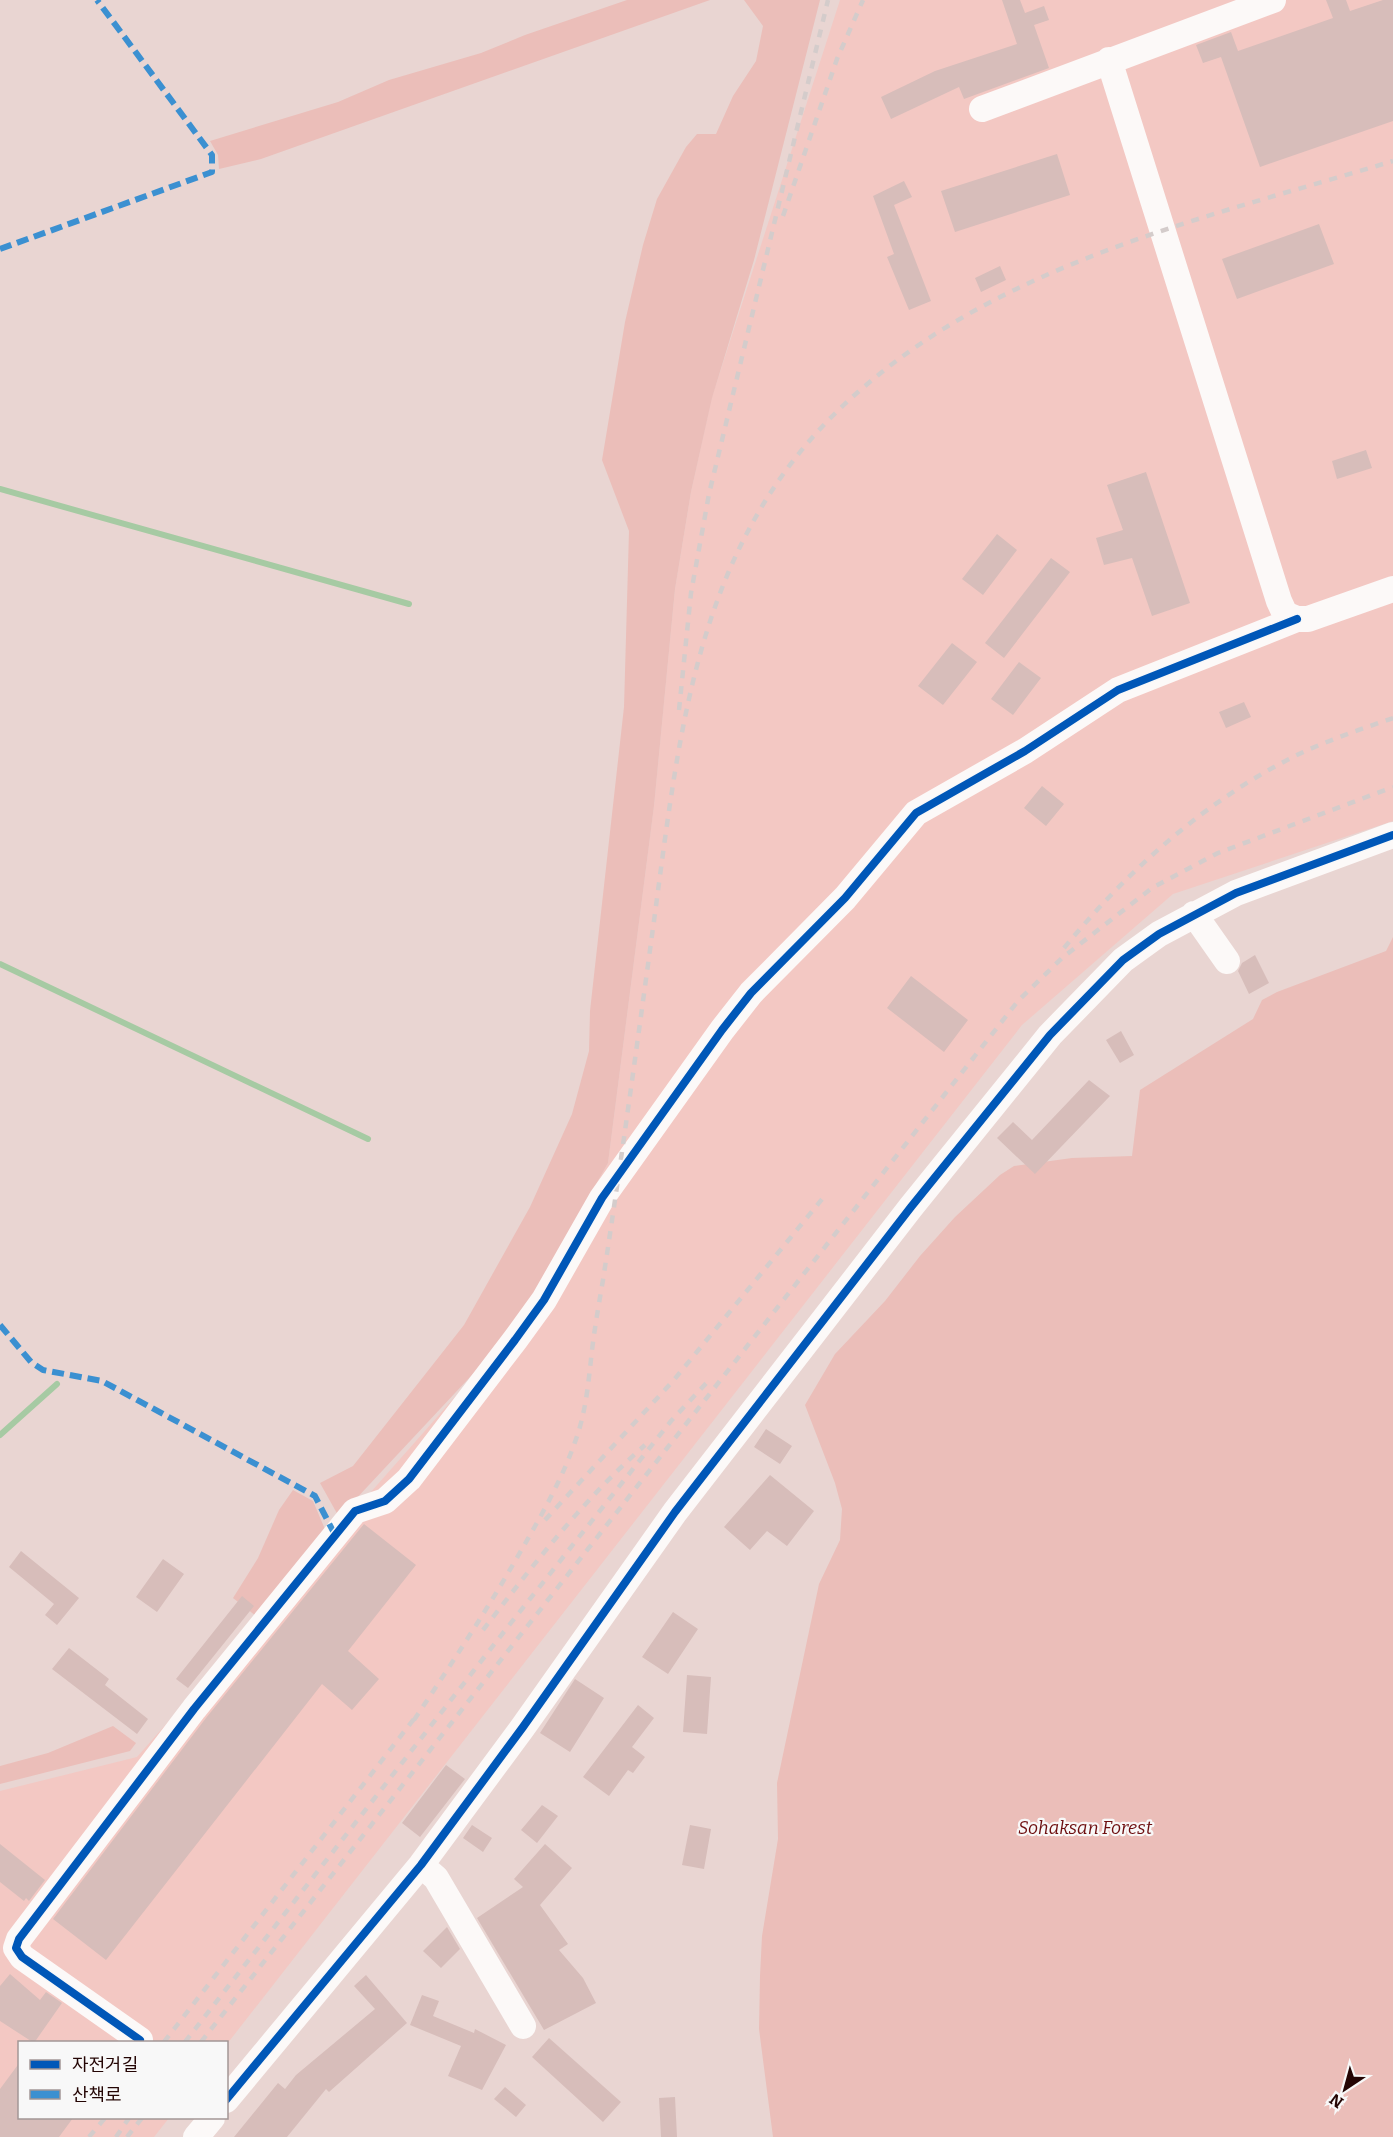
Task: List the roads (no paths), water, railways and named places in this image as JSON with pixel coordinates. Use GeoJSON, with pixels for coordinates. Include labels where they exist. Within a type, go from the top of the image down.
{"type":"FeatureCollection","features":[{"type":"Feature","properties":{"kind":"street"},"geometry":{"type":"LineString","coordinates":[[982,109],[1273,0]]}},
{"type":"Feature","properties":{"kind":"street"},"geometry":{"type":"LineString","coordinates":[[1109,60],[1279,601],[1285,614],[1297,619]]}},
{"type":"Feature","properties":{"kind":"street"},"geometry":{"type":"LineString","coordinates":[[140,2040],[22,1957],[16,1948],[19,1939],[194,1709],[355,1511],[385,1501],[409,1479],[544,1300],[602,1198],[687,1077],[751,993],[844,898],[916,813],[1025,751],[1119,690],[1297,619],[1308,619],[1393,589]]}},
{"type":"Feature","properties":{"kind":"street"},"geometry":{"type":"LineString","coordinates":[[228,2098],[421,1865],[523,1727],[675,1512],[964,1139],[1050,1035],[1096,985],[1132,954],[1194,914],[1236,893],[1393,835]]}},
{"type":"Feature","properties":{"kind":"street"},"geometry":{"type":"LineString","coordinates":[[1194,914],[1227,962]]}},
{"type":"Feature","properties":{"kind":"street"},"geometry":{"type":"LineString","coordinates":[[421,1865],[436,1878],[522,2026]]}},
{"type":"Feature","properties":{"kind":"street"},"geometry":{"type":"LineString","coordinates":[[196,2137],[211,2119]]}},
{"type":"Feature","properties":{"kind":"waterway"},"geometry":{"type":"LineString","coordinates":[[0,489],[409,604]]}},
{"type":"Feature","properties":{"kind":"waterway"},"geometry":{"type":"LineString","coordinates":[[0,964],[368,1139]]}},
{"type":"Feature","properties":{"kind":"waterway"},"geometry":{"type":"LineString","coordinates":[[0,1435],[57,1384]]}},
{"type":"Feature","properties":{"kind":"railway"},"geometry":{"type":"LineString","coordinates":[[679,710],[691,593],[709,494],[828,0]]}},
{"type":"Feature","properties":{"kind":"railway"},"geometry":{"type":"LineString","coordinates":[[783,216],[837,59],[863,0]]}},
{"type":"Feature","properties":{"kind":"railway"},"geometry":{"type":"LineString","coordinates":[[414,1720],[483,1614],[530,1535],[561,1476],[579,1430],[584,1410],[623,1148],[674,777],[688,704],[706,634],[731,566],[765,502],[809,442],[865,386],[922,342],[984,305],[1049,274],[1116,247],[1185,223],[1393,161]]}},
{"type":"Feature","properties":{"kind":"railway"},"geometry":{"type":"LineString","coordinates":[[1064,948],[1142,864],[1232,792],[1299,754],[1333,739],[1393,718]]}},
{"type":"Feature","properties":{"kind":"railway"},"geometry":{"type":"LineString","coordinates":[[202,2041],[1018,1001],[1062,958],[1152,888],[1218,853],[1393,787]]}},
{"type":"Feature","properties":{"kind":"railway"},"geometry":{"type":"LineString","coordinates":[[545,1520],[673,1381],[823,1198]]}},
{"type":"Feature","properties":{"kind":"railway"},"geometry":{"type":"LineString","coordinates":[[186,2041],[503,1633],[671,1421],[711,1378]]}},
{"type":"Feature","properties":{"kind":"railway"},"geometry":{"type":"LineString","coordinates":[[483,1630],[580,1510],[645,1445]]}},
{"type":"Feature","properties":{"kind":"railway"},"geometry":{"type":"LineString","coordinates":[[165,2041],[417,1715]]}},
{"type":"Feature","properties":{"kind":"railway"},"geometry":{"type":"LineString","coordinates":[[89,2137],[104,2119]]}},
{"type":"Feature","properties":{"kind":"railway"},"geometry":{"type":"LineString","coordinates":[[116,2137],[128,2119]]}},
{"type":"Feature","properties":{"kind":"railway"},"geometry":{"type":"LineString","coordinates":[[127,2137],[141,2119]]}},
{"type":"Feature","properties":{"kind":"park label","name":"Sohaksan Forest"},"geometry":{"type":"Point","coordinates":[1085,1828]}}]}
